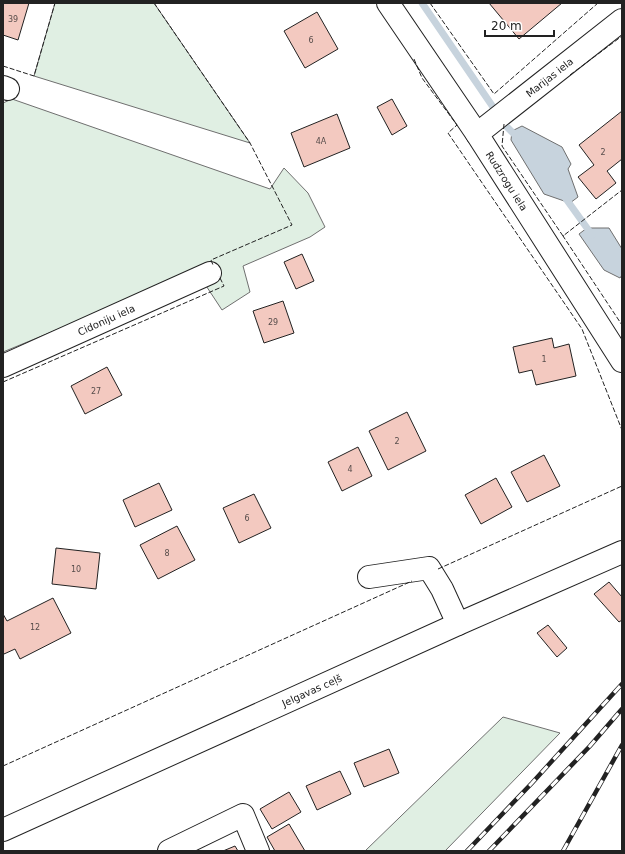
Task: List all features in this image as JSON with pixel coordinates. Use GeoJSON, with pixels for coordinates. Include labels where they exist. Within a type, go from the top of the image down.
{"type":"FeatureCollection","features":[{"type":"Feature","properties":{"kind":"street","name":"Rudzrogu iela"},"geometry":{"type":"LineString","coordinates":[[388,3],[477,134],[622,361]]}},
{"type":"Feature","properties":{"kind":"street","name":"Marijas iela"},"geometry":{"type":"LineString","coordinates":[[477,134],[622,20]]}},
{"type":"Feature","properties":{"kind":"street","name":"Cidoniju iela"},"geometry":{"type":"LineString","coordinates":[[3,366],[210,273]]}},
{"type":"Feature","properties":{"kind":"street","name":"Jelgavas ceļš"},"geometry":{"type":"LineString","coordinates":[[3,830],[458,624],[622,552]]}},
{"type":"Feature","properties":{"kind":"street"},"geometry":{"type":"LineString","coordinates":[[369,577],[428,568],[442,589],[458,624]]}},
{"type":"Feature","properties":{"kind":"street"},"geometry":{"type":"LineString","coordinates":[[169,851],[243,815],[258,851]]}},
{"type":"Feature","properties":{"kind":"green space"},"geometry":{"type":"Polygon","coordinates":[[[55,3],[154,3],[250,143],[34,76],[55,3]]]}},
{"type":"Feature","properties":{"kind":"green space"},"geometry":{"type":"Polygon","coordinates":[[[12,99],[270,189],[284,168],[308,193],[325,227],[310,237],[243,266],[250,292],[222,310],[197,272],[3,352],[3,103],[12,99]]]}},
{"type":"Feature","properties":{"kind":"green space"},"geometry":{"type":"Polygon","coordinates":[[[503,717],[560,733],[445,851],[365,851],[503,717]]]}},
{"type":"Feature","properties":{"kind":"shaded area"},"geometry":{"type":"Polygon","coordinates":[[[522,126],[562,147],[571,164],[568,169],[578,197],[570,203],[544,194],[511,140],[512,131],[522,126]]]}},
{"type":"Feature","properties":{"kind":"shaded area"},"geometry":{"type":"Polygon","coordinates":[[[587,228],[609,228],[622,249],[622,275],[620,278],[604,270],[579,234],[587,228]]]}},
{"type":"Feature","properties":{"kind":"building"},"geometry":{"type":"Polygon","coordinates":[[[3,3],[29,3],[18,40],[3,35],[3,3]]]}},
{"type":"Feature","properties":{"kind":"building"},"geometry":{"type":"Polygon","coordinates":[[[489,3],[562,3],[519,39],[489,3]]]}},
{"type":"Feature","properties":{"kind":"building"},"geometry":{"type":"Polygon","coordinates":[[[317,12],[338,49],[305,68],[284,31],[317,12]]]}},
{"type":"Feature","properties":{"kind":"building"},"geometry":{"type":"Polygon","coordinates":[[[392,99],[407,126],[392,135],[377,107],[392,99]]]}},
{"type":"Feature","properties":{"kind":"building"},"geometry":{"type":"Polygon","coordinates":[[[622,111],[622,159],[607,171],[616,183],[596,199],[578,177],[594,165],[579,145],[622,111]]]}},
{"type":"Feature","properties":{"kind":"building"},"geometry":{"type":"Polygon","coordinates":[[[337,114],[350,148],[304,167],[291,133],[337,114]]]}},
{"type":"Feature","properties":{"kind":"building"},"geometry":{"type":"Polygon","coordinates":[[[302,254],[314,281],[296,289],[284,262],[302,254]]]}},
{"type":"Feature","properties":{"kind":"building"},"geometry":{"type":"Polygon","coordinates":[[[283,301],[294,333],[264,343],[253,311],[283,301]]]}},
{"type":"Feature","properties":{"kind":"building"},"geometry":{"type":"Polygon","coordinates":[[[552,338],[554,348],[569,344],[576,376],[536,385],[532,370],[519,373],[513,347],[552,338]]]}},
{"type":"Feature","properties":{"kind":"building"},"geometry":{"type":"Polygon","coordinates":[[[107,367],[122,395],[85,414],[71,386],[107,367]]]}},
{"type":"Feature","properties":{"kind":"building"},"geometry":{"type":"Polygon","coordinates":[[[407,412],[426,451],[388,470],[369,431],[407,412]]]}},
{"type":"Feature","properties":{"kind":"building"},"geometry":{"type":"Polygon","coordinates":[[[358,447],[372,476],[342,491],[328,462],[358,447]]]}},
{"type":"Feature","properties":{"kind":"building"},"geometry":{"type":"Polygon","coordinates":[[[544,455],[560,486],[527,502],[511,472],[544,455]]]}},
{"type":"Feature","properties":{"kind":"building"},"geometry":{"type":"Polygon","coordinates":[[[496,478],[512,507],[481,524],[465,495],[496,478]]]}},
{"type":"Feature","properties":{"kind":"building"},"geometry":{"type":"Polygon","coordinates":[[[159,483],[172,510],[135,527],[123,500],[159,483]]]}},
{"type":"Feature","properties":{"kind":"building"},"geometry":{"type":"Polygon","coordinates":[[[254,494],[271,528],[239,543],[223,508],[254,494]]]}},
{"type":"Feature","properties":{"kind":"building"},"geometry":{"type":"Polygon","coordinates":[[[177,526],[195,560],[158,579],[140,545],[177,526]]]}},
{"type":"Feature","properties":{"kind":"building"},"geometry":{"type":"Polygon","coordinates":[[[56,548],[100,553],[96,589],[52,584],[56,548]]]}},
{"type":"Feature","properties":{"kind":"building"},"geometry":{"type":"Polygon","coordinates":[[[609,582],[622,597],[622,620],[619,622],[594,594],[609,582]]]}},
{"type":"Feature","properties":{"kind":"building"},"geometry":{"type":"Polygon","coordinates":[[[53,598],[71,633],[20,659],[15,649],[4,654],[3,614],[7,621],[53,598]]]}},
{"type":"Feature","properties":{"kind":"building"},"geometry":{"type":"Polygon","coordinates":[[[548,625],[567,648],[557,657],[537,633],[548,625]]]}},
{"type":"Feature","properties":{"kind":"building"},"geometry":{"type":"Polygon","coordinates":[[[389,749],[399,773],[364,787],[354,763],[389,749]]]}},
{"type":"Feature","properties":{"kind":"building"},"geometry":{"type":"Polygon","coordinates":[[[340,771],[351,794],[317,810],[306,786],[340,771]]]}},
{"type":"Feature","properties":{"kind":"building"},"geometry":{"type":"Polygon","coordinates":[[[289,792],[301,812],[272,829],[260,809],[289,792]]]}},
{"type":"Feature","properties":{"kind":"building"},"geometry":{"type":"Polygon","coordinates":[[[289,824],[305,851],[275,851],[267,837],[289,824]]]}},
{"type":"Feature","properties":{"kind":"building"},"geometry":{"type":"Polygon","coordinates":[[[235,846],[238,851],[223,851],[235,846]]]}},
{"type":"Feature","properties":{"kind":"waterway"},"geometry":{"type":"LineString","coordinates":[[422,3],[493,107]]}},
{"type":"Feature","properties":{"kind":"waterway"},"geometry":{"type":"LineString","coordinates":[[506,126],[518,138]]}},
{"type":"Feature","properties":{"kind":"waterway"},"geometry":{"type":"LineString","coordinates":[[564,196],[592,235]]}},
{"type":"Feature","properties":{"kind":"railway"},"geometry":{"type":"LineString","coordinates":[[467,851],[532,783],[622,684]]}},
{"type":"Feature","properties":{"kind":"railway"},"geometry":{"type":"LineString","coordinates":[[489,851],[590,746],[622,709]]}},
{"type":"Feature","properties":{"kind":"railway"},"geometry":{"type":"LineString","coordinates":[[563,851],[622,745]]}},
{"type":"Feature","properties":{"kind":"fence"},"geometry":{"type":"LineString","coordinates":[[3,66],[34,76],[55,3]]}},
{"type":"Feature","properties":{"kind":"fence"},"geometry":{"type":"LineString","coordinates":[[154,3],[250,143],[292,225],[211,260],[213,265]]}},
{"type":"Feature","properties":{"kind":"fence"},"geometry":{"type":"LineString","coordinates":[[430,3],[494,94],[598,3]]}},
{"type":"Feature","properties":{"kind":"fence"},"geometry":{"type":"LineString","coordinates":[[570,75],[622,36]]}},
{"type":"Feature","properties":{"kind":"fence"},"geometry":{"type":"LineString","coordinates":[[414,59],[422,78],[457,125],[448,133],[582,329],[622,430]]}},
{"type":"Feature","properties":{"kind":"fence"},"geometry":{"type":"LineString","coordinates":[[504,124],[502,146],[563,236],[622,190]]}},
{"type":"Feature","properties":{"kind":"fence"},"geometry":{"type":"LineString","coordinates":[[564,236],[622,325]]}},
{"type":"Feature","properties":{"kind":"fence"},"geometry":{"type":"LineString","coordinates":[[3,382],[224,286],[219,276]]}},
{"type":"Feature","properties":{"kind":"fence"},"geometry":{"type":"LineString","coordinates":[[438,569],[622,486]]}},
{"type":"Feature","properties":{"kind":"fence"},"geometry":{"type":"LineString","coordinates":[[3,766],[412,581]]}}]}
